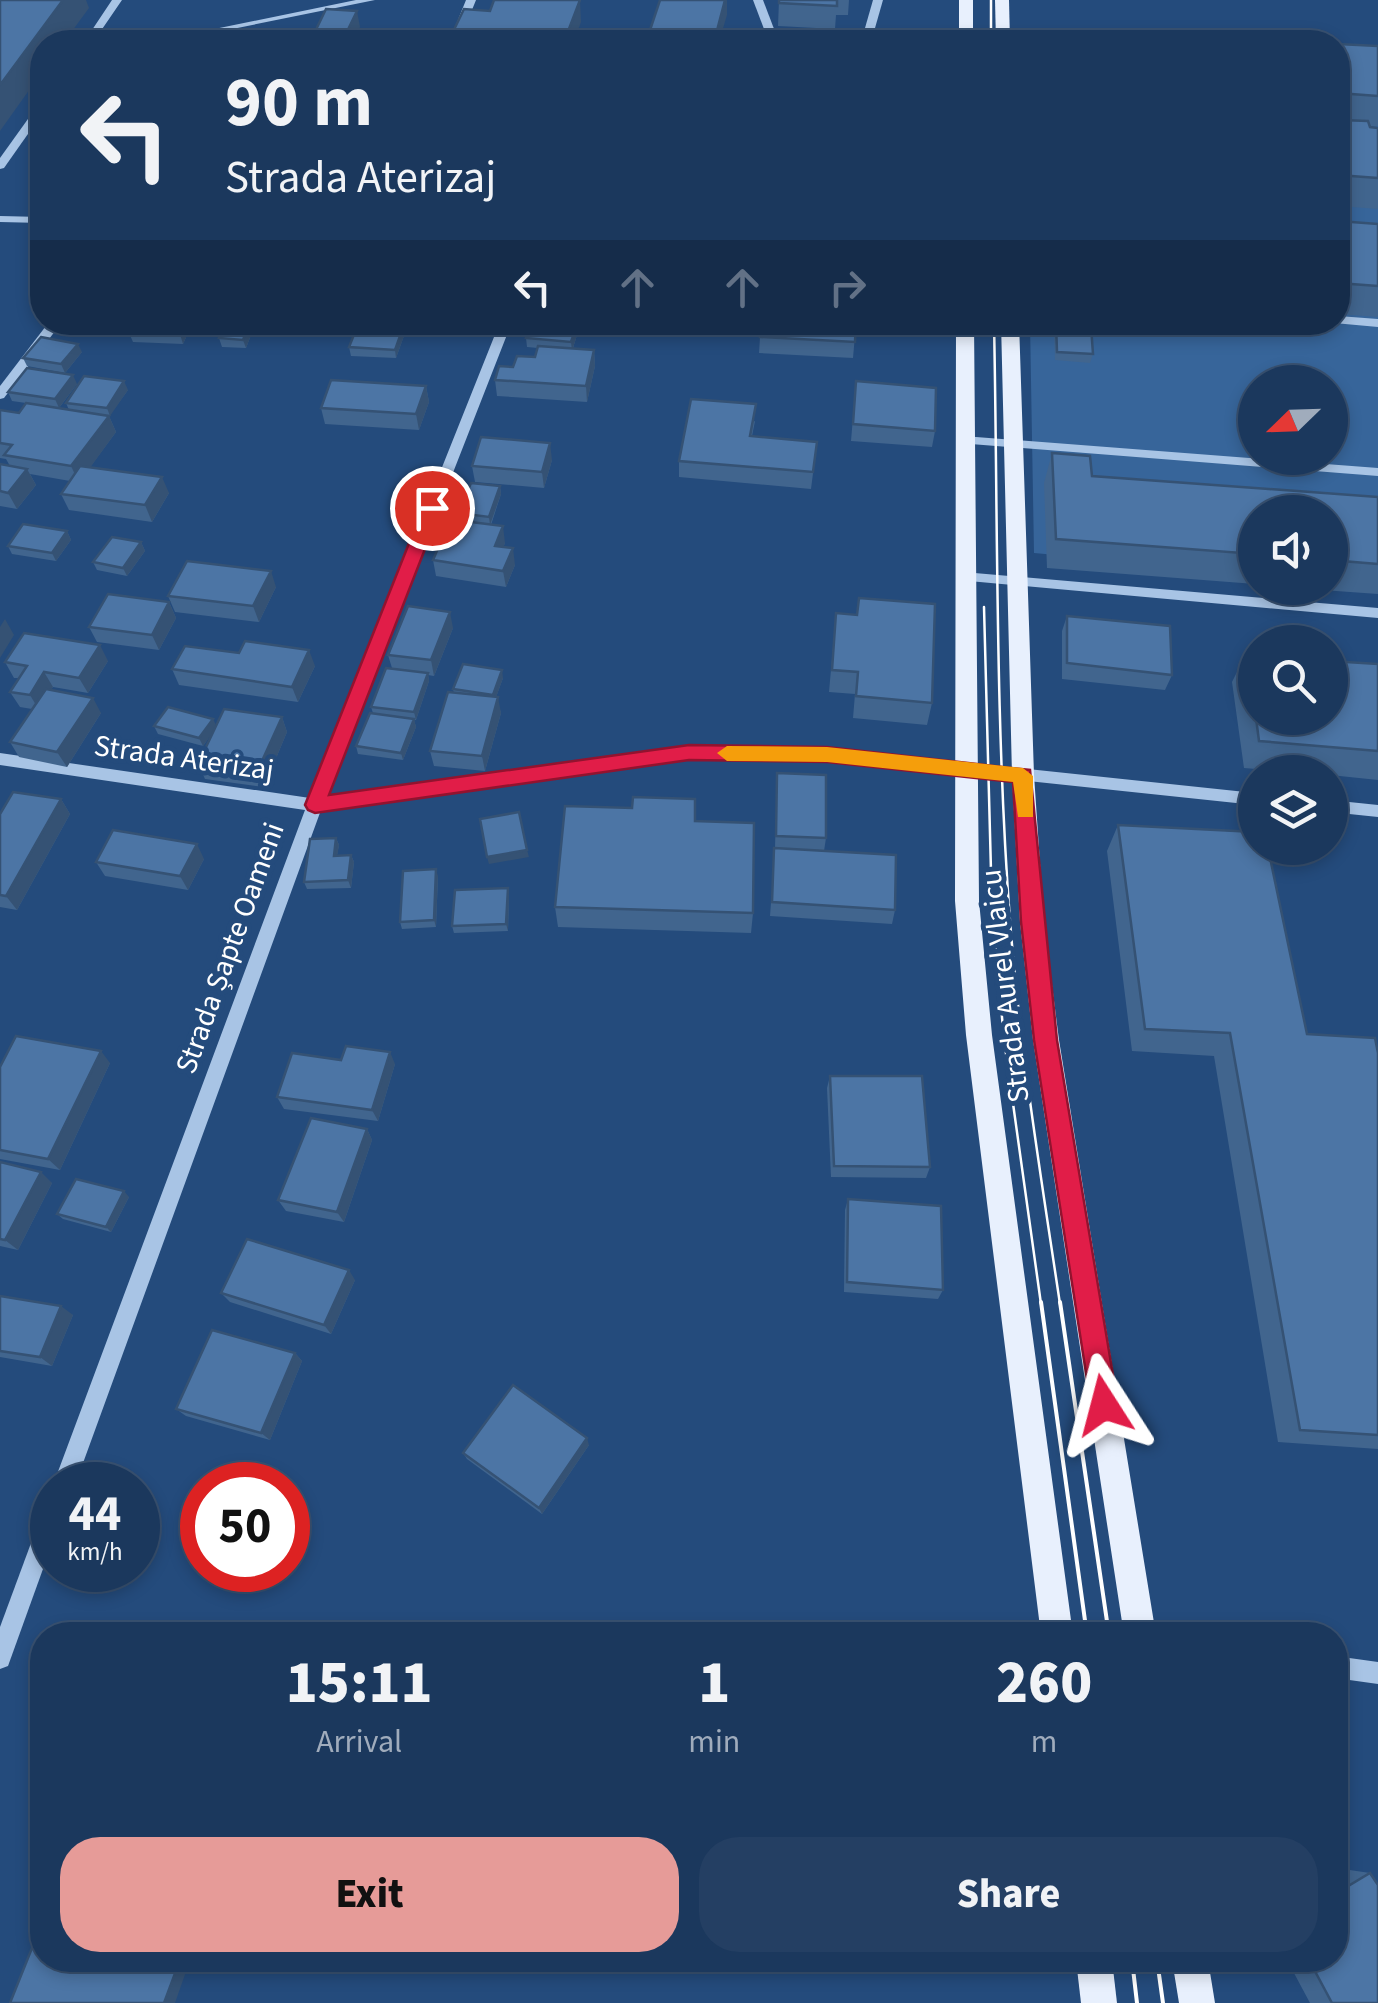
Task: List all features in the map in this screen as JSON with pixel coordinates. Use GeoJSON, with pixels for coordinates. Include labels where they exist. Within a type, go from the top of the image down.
{"type":"FeatureCollection","features":[{"type":"Feature","properties":{"kind":"main road"},"geometry":{"type":"LineString","coordinates":[[966,0],[966,30]]}},
{"type":"Feature","properties":{"kind":"main road"},"geometry":{"type":"LineString","coordinates":[[1002,0],[1003,30]]}},
{"type":"Feature","properties":{"kind":"main road","name":"Strada Aurel Vlaicu"},"geometry":{"type":"LineString","coordinates":[[965,335],[967,900],[979,1034],[1054,1622]]}},
{"type":"Feature","properties":{"kind":"main road","name":"Strada Aurel Vlaicu"},"geometry":{"type":"LineString","coordinates":[[1010,335],[1023,776],[1032,922],[1046,1040],[1138,1622]]}},
{"type":"Feature","properties":{"kind":"main road"},"geometry":{"type":"LineString","coordinates":[[1095,1972],[1099,2003]]}},
{"type":"Feature","properties":{"kind":"main road"},"geometry":{"type":"LineString","coordinates":[[1192,1972],[1197,2003]]}},
{"type":"Feature","properties":{"kind":"street"},"geometry":{"type":"LineString","coordinates":[[97,30],[117,0]]}},
{"type":"Feature","properties":{"kind":"street"},"geometry":{"type":"LineString","coordinates":[[217,30],[370,0]]}},
{"type":"Feature","properties":{"kind":"street"},"geometry":{"type":"LineString","coordinates":[[459,30],[471,0]]}},
{"type":"Feature","properties":{"kind":"street"},"geometry":{"type":"LineString","coordinates":[[758,0],[769,30]]}},
{"type":"Feature","properties":{"kind":"street"},"geometry":{"type":"LineString","coordinates":[[869,30],[878,0]]}},
{"type":"Feature","properties":{"kind":"street"},"geometry":{"type":"LineString","coordinates":[[0,166],[30,124]]}},
{"type":"Feature","properties":{"kind":"street"},"geometry":{"type":"LineString","coordinates":[[0,218],[30,218]]}},
{"type":"Feature","properties":{"kind":"street"},"geometry":{"type":"LineString","coordinates":[[1350,321],[1378,323]]}},
{"type":"Feature","properties":{"kind":"street"},"geometry":{"type":"LineString","coordinates":[[0,395],[46,335]]}},
{"type":"Feature","properties":{"kind":"street","name":"Strada Șapte Oameni"},"geometry":{"type":"LineString","coordinates":[[72,1462],[315,805],[501,335]]}},
{"type":"Feature","properties":{"kind":"street"},"geometry":{"type":"LineString","coordinates":[[963,440],[1378,472]]}},
{"type":"Feature","properties":{"kind":"street"},"geometry":{"type":"LineString","coordinates":[[963,578],[1378,613]]}},
{"type":"Feature","properties":{"kind":"street","name":"Strada Aterizaj"},"geometry":{"type":"LineString","coordinates":[[0,759],[315,805],[689,753],[827,754],[1238,797]]}},
{"type":"Feature","properties":{"kind":"street"},"geometry":{"type":"LineString","coordinates":[[1348,808],[1378,811]]}},
{"type":"Feature","properties":{"kind":"street"},"geometry":{"type":"LineString","coordinates":[[0,1658],[30,1576]]}},
{"type":"Feature","properties":{"kind":"street"},"geometry":{"type":"LineString","coordinates":[[1348,1669],[1378,1673]]}},
{"type":"Feature","properties":{"kind":"shaded area"},"geometry":{"type":"Polygon","coordinates":[[[1350,69],[1378,70],[1378,584],[1348,539],[1348,495],[1238,495],[1238,571],[1034,553],[1030,335],[1350,335],[1350,69]]]}},
{"type":"Feature","properties":{"kind":"building"},"geometry":{"type":"Polygon","coordinates":[[[0,0],[63,0],[41,30],[30,30],[30,45],[0,85],[0,0]]]}},
{"type":"Feature","properties":{"kind":"building"},"geometry":{"type":"Polygon","coordinates":[[[494,0],[580,0],[569,30],[454,30],[464,9],[490,11],[494,0]]]}},
{"type":"Feature","properties":{"kind":"building"},"geometry":{"type":"Polygon","coordinates":[[[660,0],[725,0],[717,30],[650,30],[660,0]]]}},
{"type":"Feature","properties":{"kind":"building"},"geometry":{"type":"Polygon","coordinates":[[[837,0],[837,6],[779,3],[837,0]]]}},
{"type":"Feature","properties":{"kind":"building"},"geometry":{"type":"Polygon","coordinates":[[[326,9],[357,11],[348,30],[316,30],[326,9]]]}},
{"type":"Feature","properties":{"kind":"building"},"geometry":{"type":"Polygon","coordinates":[[[1350,45],[1378,46],[1378,96],[1350,94],[1350,45]]]}},
{"type":"Feature","properties":{"kind":"building"},"geometry":{"type":"Polygon","coordinates":[[[1350,120],[1368,121],[1370,127],[1378,128],[1378,178],[1350,176],[1350,120]]]}},
{"type":"Feature","properties":{"kind":"building"},"geometry":{"type":"Polygon","coordinates":[[[1350,222],[1378,224],[1378,286],[1350,284],[1350,222]]]}},
{"type":"Feature","properties":{"kind":"building"},"geometry":{"type":"Polygon","coordinates":[[[220,335],[245,335],[243,340],[219,338],[220,335]]]}},
{"type":"Feature","properties":{"kind":"building"},"geometry":{"type":"Polygon","coordinates":[[[354,335],[400,335],[395,350],[349,347],[354,335]]]}},
{"type":"Feature","properties":{"kind":"building"},"geometry":{"type":"Polygon","coordinates":[[[527,335],[573,335],[571,342],[526,338],[527,335]]]}},
{"type":"Feature","properties":{"kind":"building"},"geometry":{"type":"Polygon","coordinates":[[[760,335],[855,335],[855,342],[760,335]]]}},
{"type":"Feature","properties":{"kind":"building"},"geometry":{"type":"Polygon","coordinates":[[[1056,335],[1092,335],[1093,354],[1057,352],[1056,335]]]}},
{"type":"Feature","properties":{"kind":"building"},"geometry":{"type":"Polygon","coordinates":[[[41,337],[78,344],[61,364],[23,358],[41,337]]]}},
{"type":"Feature","properties":{"kind":"building"},"geometry":{"type":"Polygon","coordinates":[[[538,346],[594,350],[586,386],[495,380],[499,366],[513,367],[517,356],[535,357],[538,346]]]}},
{"type":"Feature","properties":{"kind":"building"},"geometry":{"type":"Polygon","coordinates":[[[27,368],[73,375],[55,399],[8,392],[27,368]]]}},
{"type":"Feature","properties":{"kind":"building"},"geometry":{"type":"Polygon","coordinates":[[[84,376],[124,381],[107,408],[66,403],[84,376]]]}},
{"type":"Feature","properties":{"kind":"building"},"geometry":{"type":"Polygon","coordinates":[[[331,380],[426,386],[416,414],[321,408],[331,380]]]}},
{"type":"Feature","properties":{"kind":"building"},"geometry":{"type":"Polygon","coordinates":[[[856,381],[936,388],[935,431],[853,424],[856,381]]]}},
{"type":"Feature","properties":{"kind":"building"},"geometry":{"type":"Polygon","coordinates":[[[691,399],[756,404],[750,436],[817,442],[813,472],[679,461],[691,399]]]}},
{"type":"Feature","properties":{"kind":"building"},"geometry":{"type":"Polygon","coordinates":[[[26,403],[109,416],[71,466],[4,455],[12,445],[0,443],[0,410],[19,413],[26,403]]]}},
{"type":"Feature","properties":{"kind":"building"},"geometry":{"type":"Polygon","coordinates":[[[481,437],[550,443],[542,472],[472,466],[481,437]]]}},
{"type":"Feature","properties":{"kind":"building"},"geometry":{"type":"Polygon","coordinates":[[[1052,453],[1090,456],[1092,476],[1378,497],[1378,564],[1348,562],[1348,495],[1238,495],[1238,553],[1056,539],[1052,453]]]}},
{"type":"Feature","properties":{"kind":"building"},"geometry":{"type":"Polygon","coordinates":[[[0,464],[27,469],[8,493],[0,491],[0,464]]]}},
{"type":"Feature","properties":{"kind":"building"},"geometry":{"type":"Polygon","coordinates":[[[80,466],[162,477],[145,505],[61,494],[80,466]]]}},
{"type":"Feature","properties":{"kind":"building"},"geometry":{"type":"Polygon","coordinates":[[[471,483],[500,486],[489,517],[458,513],[471,483]]]}},
{"type":"Feature","properties":{"kind":"building"},"geometry":{"type":"Polygon","coordinates":[[[463,521],[503,526],[495,546],[513,548],[503,571],[433,560],[445,532],[457,534],[463,521]]]}},
{"type":"Feature","properties":{"kind":"building"},"geometry":{"type":"Polygon","coordinates":[[[23,524],[67,531],[52,553],[8,546],[23,524]]]}},
{"type":"Feature","properties":{"kind":"building"},"geometry":{"type":"Polygon","coordinates":[[[112,537],[141,542],[123,568],[93,562],[112,537]]]}},
{"type":"Feature","properties":{"kind":"building"},"geometry":{"type":"Polygon","coordinates":[[[187,561],[271,571],[253,606],[168,596],[187,561]]]}},
{"type":"Feature","properties":{"kind":"building"},"geometry":{"type":"Polygon","coordinates":[[[108,594],[169,602],[152,635],[89,627],[108,594]]]}},
{"type":"Feature","properties":{"kind":"building"},"geometry":{"type":"Polygon","coordinates":[[[859,598],[935,604],[932,703],[856,696],[858,672],[832,670],[836,613],[857,615],[859,598]]]}},
{"type":"Feature","properties":{"kind":"building"},"geometry":{"type":"Polygon","coordinates":[[[408,606],[450,612],[431,660],[388,655],[408,606]]]}},
{"type":"Feature","properties":{"kind":"building"},"geometry":{"type":"Polygon","coordinates":[[[1067,616],[1170,626],[1172,675],[1067,663],[1067,616]]]}},
{"type":"Feature","properties":{"kind":"building"},"geometry":{"type":"Polygon","coordinates":[[[24,633],[100,645],[79,678],[44,672],[30,695],[10,692],[27,666],[5,662],[24,633]]]}},
{"type":"Feature","properties":{"kind":"building"},"geometry":{"type":"Polygon","coordinates":[[[245,641],[309,650],[292,687],[172,669],[185,646],[239,653],[245,641]]]}},
{"type":"Feature","properties":{"kind":"building"},"geometry":{"type":"Polygon","coordinates":[[[1348,662],[1378,664],[1378,751],[1259,741],[1258,735],[1348,735],[1348,662]]]}},
{"type":"Feature","properties":{"kind":"building"},"geometry":{"type":"Polygon","coordinates":[[[463,664],[502,670],[493,695],[453,689],[463,664]]]}},
{"type":"Feature","properties":{"kind":"building"},"geometry":{"type":"Polygon","coordinates":[[[386,668],[428,673],[414,712],[371,707],[386,668]]]}},
{"type":"Feature","properties":{"kind":"building"},"geometry":{"type":"Polygon","coordinates":[[[46,689],[93,698],[57,752],[10,742],[46,689]]]}},
{"type":"Feature","properties":{"kind":"building"},"geometry":{"type":"Polygon","coordinates":[[[448,692],[498,697],[482,756],[430,751],[448,692]]]}},
{"type":"Feature","properties":{"kind":"building"},"geometry":{"type":"Polygon","coordinates":[[[168,707],[213,719],[199,738],[154,726],[168,707]]]}},
{"type":"Feature","properties":{"kind":"building"},"geometry":{"type":"Polygon","coordinates":[[[224,709],[282,717],[257,772],[198,764],[224,709]]]}},
{"type":"Feature","properties":{"kind":"building"},"geometry":{"type":"Polygon","coordinates":[[[370,713],[414,719],[401,753],[356,746],[370,713]]]}},
{"type":"Feature","properties":{"kind":"building"},"geometry":{"type":"Polygon","coordinates":[[[777,773],[826,775],[826,838],[776,836],[777,773]]]}},
{"type":"Feature","properties":{"kind":"building"},"geometry":{"type":"Polygon","coordinates":[[[13,792],[61,799],[6,896],[0,895],[0,814],[13,792]]]}},
{"type":"Feature","properties":{"kind":"building"},"geometry":{"type":"Polygon","coordinates":[[[633,797],[695,799],[695,821],[754,823],[753,913],[555,907],[565,806],[632,808],[633,797]]]}},
{"type":"Feature","properties":{"kind":"building"},"geometry":{"type":"Polygon","coordinates":[[[519,812],[527,850],[487,857],[480,819],[519,812]]]}},
{"type":"Feature","properties":{"kind":"building"},"geometry":{"type":"Polygon","coordinates":[[[1118,825],[1238,831],[1238,865],[1272,865],[1307,1034],[1375,1038],[1378,1435],[1300,1430],[1230,1033],[1145,1029],[1118,825]]]}},
{"type":"Feature","properties":{"kind":"building"},"geometry":{"type":"Polygon","coordinates":[[[113,830],[197,844],[180,876],[96,862],[113,830]]]}},
{"type":"Feature","properties":{"kind":"building"},"geometry":{"type":"Polygon","coordinates":[[[336,838],[334,856],[351,855],[348,880],[304,882],[310,839],[336,838]]]}},
{"type":"Feature","properties":{"kind":"building"},"geometry":{"type":"Polygon","coordinates":[[[774,848],[896,855],[895,910],[772,902],[774,848]]]}},
{"type":"Feature","properties":{"kind":"building"},"geometry":{"type":"Polygon","coordinates":[[[436,869],[434,920],[400,922],[403,871],[436,869]]]}},
{"type":"Feature","properties":{"kind":"building"},"geometry":{"type":"Polygon","coordinates":[[[508,888],[506,924],[452,926],[455,890],[508,888]]]}},
{"type":"Feature","properties":{"kind":"building"},"geometry":{"type":"Polygon","coordinates":[[[16,1036],[101,1051],[48,1159],[0,1150],[0,1067],[16,1036]]]}},
{"type":"Feature","properties":{"kind":"building"},"geometry":{"type":"Polygon","coordinates":[[[346,1046],[390,1052],[372,1110],[277,1097],[292,1053],[341,1060],[346,1046]]]}},
{"type":"Feature","properties":{"kind":"building"},"geometry":{"type":"Polygon","coordinates":[[[830,1076],[922,1076],[930,1167],[834,1166],[830,1076]]]}},
{"type":"Feature","properties":{"kind":"building"},"geometry":{"type":"Polygon","coordinates":[[[311,1118],[367,1129],[337,1212],[278,1200],[311,1118]]]}},
{"type":"Feature","properties":{"kind":"building"},"geometry":{"type":"Polygon","coordinates":[[[0,1162],[41,1172],[5,1240],[0,1239],[0,1162]]]}},
{"type":"Feature","properties":{"kind":"building"},"geometry":{"type":"Polygon","coordinates":[[[76,1179],[124,1191],[106,1227],[57,1214],[76,1179]]]}},
{"type":"Feature","properties":{"kind":"building"},"geometry":{"type":"Polygon","coordinates":[[[848,1199],[941,1206],[943,1290],[847,1282],[848,1199]]]}},
{"type":"Feature","properties":{"kind":"building"},"geometry":{"type":"Polygon","coordinates":[[[247,1239],[349,1270],[324,1325],[221,1293],[247,1239]]]}},
{"type":"Feature","properties":{"kind":"building"},"geometry":{"type":"Polygon","coordinates":[[[0,1296],[61,1306],[40,1357],[0,1351],[0,1296]]]}},
{"type":"Feature","properties":{"kind":"building"},"geometry":{"type":"Polygon","coordinates":[[[212,1330],[295,1353],[261,1433],[176,1409],[212,1330]]]}},
{"type":"Feature","properties":{"kind":"building"},"geometry":{"type":"Polygon","coordinates":[[[513,1385],[587,1438],[539,1508],[463,1453],[513,1385]]]}},
{"type":"Feature","properties":{"kind":"building"},"geometry":{"type":"Polygon","coordinates":[[[1370,1873],[1378,1885],[1378,2003],[1332,2003],[1315,1972],[1348,1972],[1348,1886],[1370,1873]]]}},
{"type":"Feature","properties":{"kind":"building"},"geometry":{"type":"Polygon","coordinates":[[[30,1953],[30,1972],[176,1972],[164,2003],[10,2003],[30,1953]]]}},
{"type":"Feature","properties":{"kind":"tram line"},"geometry":{"type":"LineString","coordinates":[[991,0],[991,30]]}},
{"type":"Feature","properties":{"kind":"tram line"},"geometry":{"type":"LineString","coordinates":[[994,335],[999,696],[1010,921],[1025,1065],[1060,1304]]}},
{"type":"Feature","properties":{"kind":"tram line"},"geometry":{"type":"LineString","coordinates":[[984,607],[992,909],[1004,1039],[1041,1304]]}},
{"type":"Feature","properties":{"kind":"tram line"},"geometry":{"type":"LineString","coordinates":[[1041,1302],[1085,1622]]}},
{"type":"Feature","properties":{"kind":"tram line"},"geometry":{"type":"LineString","coordinates":[[1060,1302],[1107,1622]]}},
{"type":"Feature","properties":{"kind":"tram line"},"geometry":{"type":"LineString","coordinates":[[1133,1972],[1137,2003]]}},
{"type":"Feature","properties":{"kind":"tram line"},"geometry":{"type":"LineString","coordinates":[[1159,1972],[1163,2003]]}},
{"type":"Feature","properties":{"kind":"slow traffic"},"geometry":{"type":"LineString","coordinates":[[727,753],[827,754],[1023,776],[1025,811]]}},
{"type":"Feature","properties":{"kind":"route"},"geometry":{"type":"LineString","coordinates":[[432,508],[315,805],[485,784],[579,765],[689,753],[827,754],[1023,776],[1032,922],[1046,1040],[1104,1405]]}}]}
